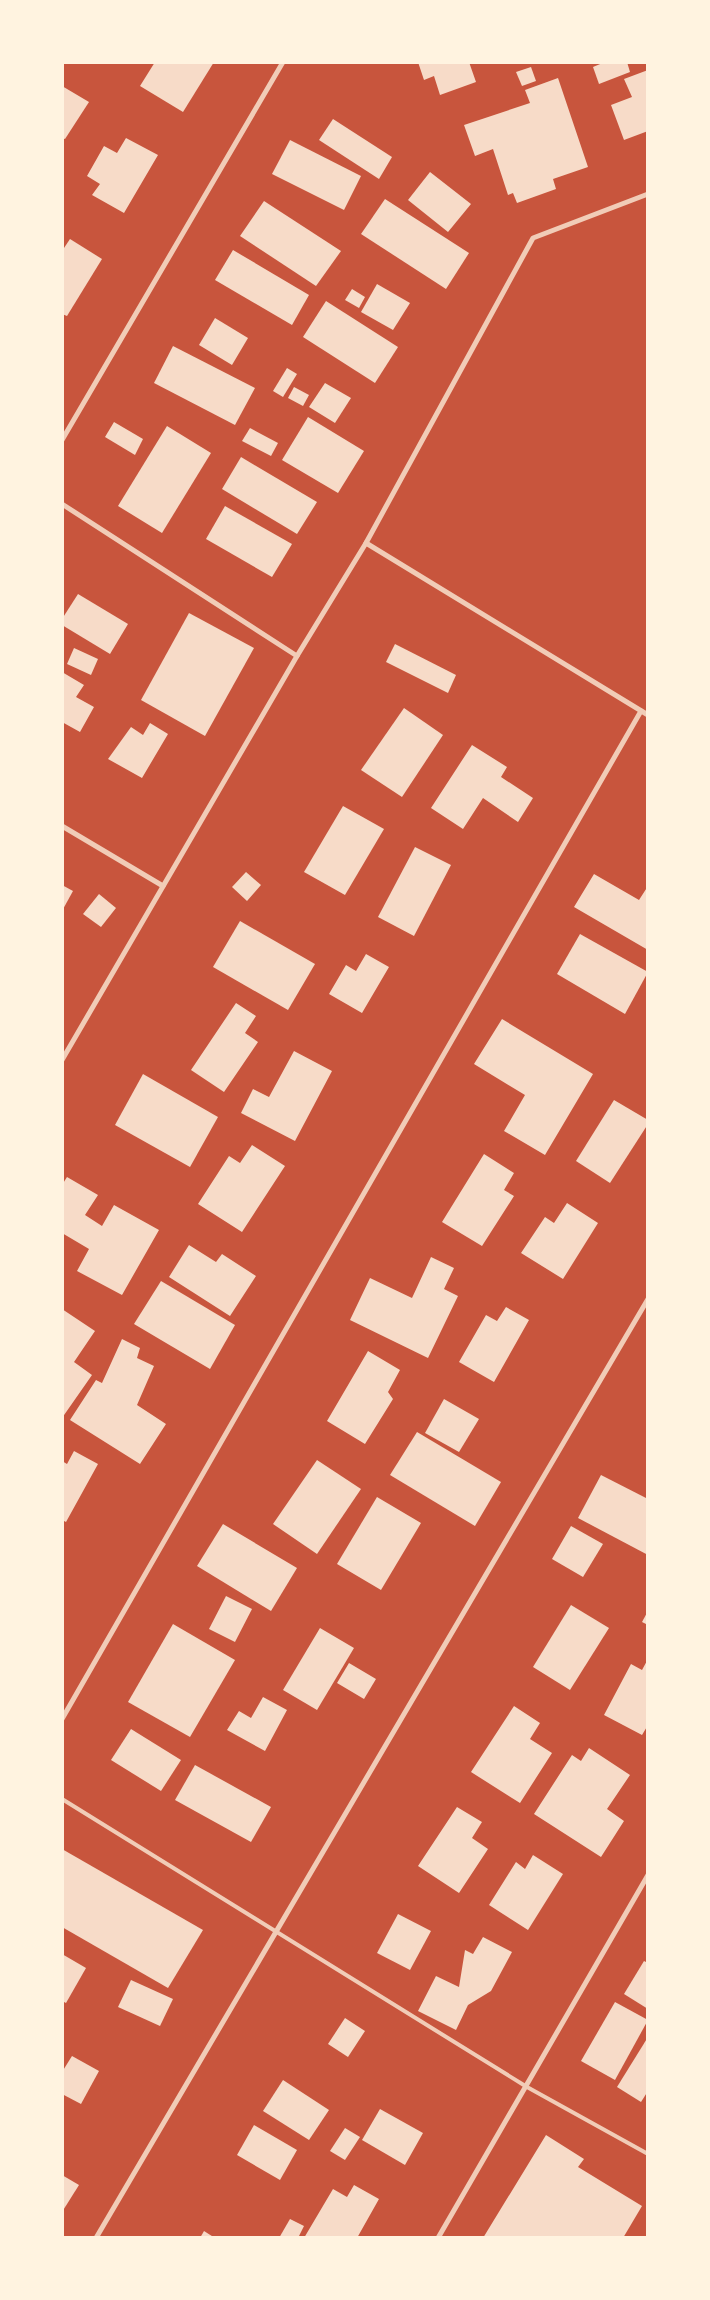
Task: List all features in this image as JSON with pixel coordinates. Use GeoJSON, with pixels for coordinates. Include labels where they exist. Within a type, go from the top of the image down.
{"type":"FeatureCollection","features":[{"type":"Feature","properties":{"kind":"street"},"geometry":{"type":"LineString","coordinates":[[62,440],[283,62]]}},
{"type":"Feature","properties":{"kind":"street"},"geometry":{"type":"LineString","coordinates":[[62,1060],[297,656],[366,543],[534,238],[648,194]]}},
{"type":"Feature","properties":{"kind":"street"},"geometry":{"type":"LineString","coordinates":[[62,504],[297,656]]}},
{"type":"Feature","properties":{"kind":"street"},"geometry":{"type":"LineString","coordinates":[[366,543],[648,714]]}},
{"type":"Feature","properties":{"kind":"street"},"geometry":{"type":"LineString","coordinates":[[62,1719],[641,711]]}},
{"type":"Feature","properties":{"kind":"street"},"geometry":{"type":"LineString","coordinates":[[62,826],[163,886]]}},
{"type":"Feature","properties":{"kind":"street"},"geometry":{"type":"LineString","coordinates":[[96,2238],[648,1299]]}},
{"type":"Feature","properties":{"kind":"street"},"geometry":{"type":"LineString","coordinates":[[438,2238],[648,1875]]}},
{"type":"Feature","properties":{"kind":"lane"},"geometry":{"type":"LineString","coordinates":[[62,1799],[527,2087],[648,2154]]}},
{"type":"Feature","properties":{"kind":"building"},"geometry":{"type":"Polygon","coordinates":[[[155,62],[214,62],[183,112],[140,86],[155,62]]]}},
{"type":"Feature","properties":{"kind":"building"},"geometry":{"type":"Polygon","coordinates":[[[418,62],[469,62],[476,82],[440,95],[434,76],[424,80],[418,62]]]}},
{"type":"Feature","properties":{"kind":"building"},"geometry":{"type":"Polygon","coordinates":[[[605,62],[627,62],[630,72],[599,84],[593,67],[605,62]]]}},
{"type":"Feature","properties":{"kind":"building"},"geometry":{"type":"Polygon","coordinates":[[[531,67],[536,81],[522,86],[516,72],[531,67]]]}},
{"type":"Feature","properties":{"kind":"building"},"geometry":{"type":"Polygon","coordinates":[[[648,70],[648,131],[624,140],[611,105],[632,97],[624,79],[648,70]]]}},
{"type":"Feature","properties":{"kind":"building"},"geometry":{"type":"Polygon","coordinates":[[[558,78],[588,167],[553,179],[556,189],[517,203],[513,193],[508,195],[493,149],[475,156],[464,125],[530,103],[525,90],[558,78]]]}},
{"type":"Feature","properties":{"kind":"building"},"geometry":{"type":"Polygon","coordinates":[[[62,86],[89,102],[65,139],[62,138],[62,86]]]}},
{"type":"Feature","properties":{"kind":"building"},"geometry":{"type":"Polygon","coordinates":[[[333,119],[392,157],[379,179],[319,140],[333,119]]]}},
{"type":"Feature","properties":{"kind":"building"},"geometry":{"type":"Polygon","coordinates":[[[126,138],[158,155],[124,213],[92,195],[100,184],[87,176],[104,146],[117,153],[126,138]]]}},
{"type":"Feature","properties":{"kind":"building"},"geometry":{"type":"Polygon","coordinates":[[[290,140],[361,176],[344,210],[272,174],[290,140]]]}},
{"type":"Feature","properties":{"kind":"building"},"geometry":{"type":"Polygon","coordinates":[[[430,172],[471,204],[448,232],[408,200],[430,172]]]}},
{"type":"Feature","properties":{"kind":"building"},"geometry":{"type":"Polygon","coordinates":[[[385,199],[469,253],[446,289],[361,234],[385,199]]]}},
{"type":"Feature","properties":{"kind":"building"},"geometry":{"type":"Polygon","coordinates":[[[264,201],[341,251],[316,286],[240,236],[264,201]]]}},
{"type":"Feature","properties":{"kind":"building"},"geometry":{"type":"Polygon","coordinates":[[[70,239],[102,259],[67,316],[62,314],[62,251],[70,239]]]}},
{"type":"Feature","properties":{"kind":"building"},"geometry":{"type":"Polygon","coordinates":[[[233,250],[309,295],[292,325],[215,280],[233,250]]]}},
{"type":"Feature","properties":{"kind":"building"},"geometry":{"type":"Polygon","coordinates":[[[377,284],[410,303],[393,330],[361,312],[377,284]]]}},
{"type":"Feature","properties":{"kind":"building"},"geometry":{"type":"Polygon","coordinates":[[[352,289],[365,297],[359,308],[345,300],[352,289]]]}},
{"type":"Feature","properties":{"kind":"building"},"geometry":{"type":"Polygon","coordinates":[[[326,301],[398,347],[375,383],[303,337],[326,301]]]}},
{"type":"Feature","properties":{"kind":"building"},"geometry":{"type":"Polygon","coordinates":[[[215,318],[248,338],[232,365],[199,345],[215,318]]]}},
{"type":"Feature","properties":{"kind":"building"},"geometry":{"type":"Polygon","coordinates":[[[173,346],[255,388],[235,425],[154,383],[173,346]]]}},
{"type":"Feature","properties":{"kind":"building"},"geometry":{"type":"Polygon","coordinates":[[[287,368],[297,374],[283,397],[273,391],[287,368]]]}},
{"type":"Feature","properties":{"kind":"building"},"geometry":{"type":"Polygon","coordinates":[[[325,383],[351,398],[335,423],[309,407],[325,383]]]}},
{"type":"Feature","properties":{"kind":"building"},"geometry":{"type":"Polygon","coordinates":[[[294,387],[309,395],[303,406],[288,398],[294,387]]]}},
{"type":"Feature","properties":{"kind":"building"},"geometry":{"type":"Polygon","coordinates":[[[308,417],[364,451],[338,493],[282,460],[308,417]]]}},
{"type":"Feature","properties":{"kind":"building"},"geometry":{"type":"Polygon","coordinates":[[[114,422],[143,439],[135,455],[105,437],[114,422]]]}},
{"type":"Feature","properties":{"kind":"building"},"geometry":{"type":"Polygon","coordinates":[[[167,426],[211,453],[162,533],[118,506],[167,426]]]}},
{"type":"Feature","properties":{"kind":"building"},"geometry":{"type":"Polygon","coordinates":[[[250,428],[278,443],[271,456],[242,441],[250,428]]]}},
{"type":"Feature","properties":{"kind":"building"},"geometry":{"type":"Polygon","coordinates":[[[241,457],[317,502],[297,534],[222,489],[241,457]]]}},
{"type":"Feature","properties":{"kind":"building"},"geometry":{"type":"Polygon","coordinates":[[[225,506],[292,544],[272,577],[206,539],[225,506]]]}},
{"type":"Feature","properties":{"kind":"building"},"geometry":{"type":"Polygon","coordinates":[[[78,594],[128,624],[110,654],[62,625],[62,619],[78,594]]]}},
{"type":"Feature","properties":{"kind":"building"},"geometry":{"type":"Polygon","coordinates":[[[189,613],[254,648],[205,736],[141,700],[189,613]]]}},
{"type":"Feature","properties":{"kind":"building"},"geometry":{"type":"Polygon","coordinates":[[[395,644],[456,675],[448,693],[386,662],[395,644]]]}},
{"type":"Feature","properties":{"kind":"building"},"geometry":{"type":"Polygon","coordinates":[[[74,648],[98,659],[91,675],[67,664],[74,648]]]}},
{"type":"Feature","properties":{"kind":"building"},"geometry":{"type":"Polygon","coordinates":[[[62,672],[84,685],[76,697],[94,707],[80,732],[62,722],[62,672]]]}},
{"type":"Feature","properties":{"kind":"building"},"geometry":{"type":"Polygon","coordinates":[[[404,708],[443,735],[402,797],[361,770],[404,708]]]}},
{"type":"Feature","properties":{"kind":"building"},"geometry":{"type":"Polygon","coordinates":[[[150,723],[168,734],[142,778],[108,759],[131,727],[143,735],[150,723]]]}},
{"type":"Feature","properties":{"kind":"building"},"geometry":{"type":"Polygon","coordinates":[[[472,745],[507,767],[501,777],[533,798],[518,822],[483,798],[463,829],[431,808],[472,745]]]}},
{"type":"Feature","properties":{"kind":"building"},"geometry":{"type":"Polygon","coordinates":[[[343,806],[384,829],[345,895],[304,872],[343,806]]]}},
{"type":"Feature","properties":{"kind":"building"},"geometry":{"type":"Polygon","coordinates":[[[415,847],[451,865],[414,936],[378,917],[415,847]]]}},
{"type":"Feature","properties":{"kind":"building"},"geometry":{"type":"Polygon","coordinates":[[[246,872],[261,885],[247,901],[232,887],[246,872]]]}},
{"type":"Feature","properties":{"kind":"building"},"geometry":{"type":"Polygon","coordinates":[[[594,874],[639,900],[648,886],[648,950],[574,907],[594,874]]]}},
{"type":"Feature","properties":{"kind":"building"},"geometry":{"type":"Polygon","coordinates":[[[62,885],[73,891],[62,911],[62,885]]]}},
{"type":"Feature","properties":{"kind":"building"},"geometry":{"type":"Polygon","coordinates":[[[99,894],[116,908],[101,927],[83,914],[99,894]]]}},
{"type":"Feature","properties":{"kind":"building"},"geometry":{"type":"Polygon","coordinates":[[[240,921],[315,964],[288,1010],[213,967],[240,921]]]}},
{"type":"Feature","properties":{"kind":"building"},"geometry":{"type":"Polygon","coordinates":[[[580,934],[648,972],[625,1014],[557,974],[580,934]]]}},
{"type":"Feature","properties":{"kind":"building"},"geometry":{"type":"Polygon","coordinates":[[[366,954],[389,967],[362,1013],[329,994],[346,965],[356,971],[366,954]]]}},
{"type":"Feature","properties":{"kind":"building"},"geometry":{"type":"Polygon","coordinates":[[[236,1003],[256,1016],[245,1033],[258,1042],[224,1092],[191,1070],[236,1003]]]}},
{"type":"Feature","properties":{"kind":"building"},"geometry":{"type":"Polygon","coordinates":[[[502,1019],[593,1074],[545,1155],[504,1131],[525,1095],[474,1064],[502,1019]]]}},
{"type":"Feature","properties":{"kind":"building"},"geometry":{"type":"Polygon","coordinates":[[[294,1051],[332,1071],[295,1141],[241,1113],[253,1089],[269,1097],[294,1051]]]}},
{"type":"Feature","properties":{"kind":"building"},"geometry":{"type":"Polygon","coordinates":[[[143,1074],[218,1117],[190,1167],[115,1125],[143,1074]]]}},
{"type":"Feature","properties":{"kind":"building"},"geometry":{"type":"Polygon","coordinates":[[[614,1100],[648,1120],[648,1124],[610,1183],[576,1161],[614,1100]]]}},
{"type":"Feature","properties":{"kind":"building"},"geometry":{"type":"Polygon","coordinates":[[[252,1145],[285,1166],[242,1232],[198,1204],[229,1156],[240,1163],[252,1145]]]}},
{"type":"Feature","properties":{"kind":"building"},"geometry":{"type":"Polygon","coordinates":[[[484,1154],[514,1173],[504,1190],[514,1196],[482,1246],[442,1222],[484,1154]]]}},
{"type":"Feature","properties":{"kind":"building"},"geometry":{"type":"Polygon","coordinates":[[[67,1177],[98,1195],[85,1215],[102,1226],[114,1205],[159,1230],[122,1295],[77,1271],[89,1249],[62,1233],[62,1185],[67,1177]]]}},
{"type":"Feature","properties":{"kind":"building"},"geometry":{"type":"Polygon","coordinates":[[[567,1203],[598,1223],[563,1279],[521,1253],[545,1217],[554,1223],[567,1203]]]}},
{"type":"Feature","properties":{"kind":"building"},"geometry":{"type":"Polygon","coordinates":[[[189,1245],[216,1262],[222,1254],[256,1276],[230,1316],[169,1277],[189,1245]]]}},
{"type":"Feature","properties":{"kind":"building"},"geometry":{"type":"Polygon","coordinates":[[[431,1257],[454,1268],[444,1289],[458,1296],[428,1358],[350,1320],[370,1278],[412,1298],[431,1257]]]}},
{"type":"Feature","properties":{"kind":"building"},"geometry":{"type":"Polygon","coordinates":[[[161,1281],[235,1325],[210,1369],[134,1324],[161,1281]]]}},
{"type":"Feature","properties":{"kind":"building"},"geometry":{"type":"Polygon","coordinates":[[[506,1307],[529,1320],[494,1382],[459,1362],[486,1315],[497,1321],[506,1307]]]}},
{"type":"Feature","properties":{"kind":"building"},"geometry":{"type":"Polygon","coordinates":[[[62,1309],[95,1331],[74,1362],[92,1375],[62,1418],[62,1309]]]}},
{"type":"Feature","properties":{"kind":"building"},"geometry":{"type":"Polygon","coordinates":[[[122,1339],[140,1348],[137,1358],[154,1366],[137,1405],[166,1424],[140,1464],[70,1420],[96,1380],[102,1383],[122,1339]]]}},
{"type":"Feature","properties":{"kind":"building"},"geometry":{"type":"Polygon","coordinates":[[[368,1351],[400,1370],[388,1392],[393,1399],[365,1444],[327,1421],[368,1351]]]}},
{"type":"Feature","properties":{"kind":"building"},"geometry":{"type":"Polygon","coordinates":[[[444,1399],[479,1419],[459,1452],[425,1433],[444,1399]]]}},
{"type":"Feature","properties":{"kind":"building"},"geometry":{"type":"Polygon","coordinates":[[[417,1432],[501,1482],[475,1526],[390,1475],[417,1432]]]}},
{"type":"Feature","properties":{"kind":"building"},"geometry":{"type":"Polygon","coordinates":[[[74,1451],[98,1464],[66,1522],[62,1520],[62,1461],[67,1464],[74,1451]]]}},
{"type":"Feature","properties":{"kind":"building"},"geometry":{"type":"Polygon","coordinates":[[[317,1460],[361,1489],[317,1554],[273,1524],[317,1460]]]}},
{"type":"Feature","properties":{"kind":"building"},"geometry":{"type":"Polygon","coordinates":[[[601,1475],[648,1499],[648,1555],[578,1518],[601,1475]]]}},
{"type":"Feature","properties":{"kind":"building"},"geometry":{"type":"Polygon","coordinates":[[[377,1497],[421,1523],[381,1590],[337,1564],[377,1497]]]}},
{"type":"Feature","properties":{"kind":"building"},"geometry":{"type":"Polygon","coordinates":[[[223,1524],[297,1568],[271,1611],[197,1566],[223,1524]]]}},
{"type":"Feature","properties":{"kind":"building"},"geometry":{"type":"Polygon","coordinates":[[[571,1526],[603,1544],[583,1577],[552,1559],[571,1526]]]}},
{"type":"Feature","properties":{"kind":"building"},"geometry":{"type":"Polygon","coordinates":[[[226,1596],[252,1609],[235,1642],[209,1629],[226,1596]]]}},
{"type":"Feature","properties":{"kind":"building"},"geometry":{"type":"Polygon","coordinates":[[[571,1605],[609,1628],[570,1690],[533,1667],[571,1605]]]}},
{"type":"Feature","properties":{"kind":"building"},"geometry":{"type":"Polygon","coordinates":[[[648,1611],[648,1625],[642,1622],[648,1611]]]}},
{"type":"Feature","properties":{"kind":"building"},"geometry":{"type":"Polygon","coordinates":[[[173,1624],[235,1660],[190,1737],[128,1702],[173,1624]]]}},
{"type":"Feature","properties":{"kind":"building"},"geometry":{"type":"Polygon","coordinates":[[[320,1628],[354,1648],[317,1710],[283,1690],[320,1628]]]}},
{"type":"Feature","properties":{"kind":"building"},"geometry":{"type":"Polygon","coordinates":[[[648,1659],[648,1725],[642,1735],[604,1715],[631,1664],[642,1670],[648,1659]]]}},
{"type":"Feature","properties":{"kind":"building"},"geometry":{"type":"Polygon","coordinates":[[[349,1663],[376,1679],[364,1699],[337,1683],[349,1663]]]}},
{"type":"Feature","properties":{"kind":"building"},"geometry":{"type":"Polygon","coordinates":[[[263,1697],[287,1710],[265,1751],[227,1730],[239,1711],[251,1718],[263,1697]]]}},
{"type":"Feature","properties":{"kind":"building"},"geometry":{"type":"Polygon","coordinates":[[[514,1706],[540,1723],[530,1739],[552,1753],[520,1803],[471,1772],[514,1706]]]}},
{"type":"Feature","properties":{"kind":"building"},"geometry":{"type":"Polygon","coordinates":[[[131,1729],[181,1760],[161,1791],[111,1760],[131,1729]]]}},
{"type":"Feature","properties":{"kind":"building"},"geometry":{"type":"Polygon","coordinates":[[[589,1748],[630,1775],[607,1809],[624,1821],[601,1857],[534,1814],[572,1755],[581,1761],[589,1748]]]}},
{"type":"Feature","properties":{"kind":"building"},"geometry":{"type":"Polygon","coordinates":[[[195,1765],[271,1807],[251,1842],[175,1800],[195,1765]]]}},
{"type":"Feature","properties":{"kind":"building"},"geometry":{"type":"Polygon","coordinates":[[[457,1807],[482,1822],[472,1838],[488,1849],[459,1893],[418,1866],[457,1807]]]}},
{"type":"Feature","properties":{"kind":"building"},"geometry":{"type":"Polygon","coordinates":[[[62,1849],[203,1930],[168,1988],[62,1927],[62,1849]]]}},
{"type":"Feature","properties":{"kind":"building"},"geometry":{"type":"Polygon","coordinates":[[[533,1855],[563,1874],[528,1930],[489,1905],[516,1862],[525,1869],[533,1855]]]}},
{"type":"Feature","properties":{"kind":"building"},"geometry":{"type":"Polygon","coordinates":[[[398,1914],[431,1931],[410,1970],[377,1953],[398,1914]]]}},
{"type":"Feature","properties":{"kind":"building"},"geometry":{"type":"Polygon","coordinates":[[[483,1937],[512,1952],[491,1991],[468,2005],[456,2030],[418,2011],[436,1976],[459,1987],[465,1950],[473,1954],[483,1937]]]}},
{"type":"Feature","properties":{"kind":"building"},"geometry":{"type":"Polygon","coordinates":[[[62,1954],[86,1968],[66,2003],[62,2001],[62,1954]]]}},
{"type":"Feature","properties":{"kind":"building"},"geometry":{"type":"Polygon","coordinates":[[[644,1961],[648,1963],[648,2009],[624,1994],[644,1961]]]}},
{"type":"Feature","properties":{"kind":"building"},"geometry":{"type":"Polygon","coordinates":[[[131,1980],[173,1999],[160,2026],[118,2007],[131,1980]]]}},
{"type":"Feature","properties":{"kind":"building"},"geometry":{"type":"Polygon","coordinates":[[[615,2002],[648,2020],[615,2080],[581,2061],[615,2002]]]}},
{"type":"Feature","properties":{"kind":"building"},"geometry":{"type":"Polygon","coordinates":[[[345,2018],[365,2031],[348,2057],[328,2044],[345,2018]]]}},
{"type":"Feature","properties":{"kind":"building"},"geometry":{"type":"Polygon","coordinates":[[[648,2037],[648,2091],[641,2102],[617,2087],[648,2037]]]}},
{"type":"Feature","properties":{"kind":"building"},"geometry":{"type":"Polygon","coordinates":[[[72,2056],[99,2071],[81,2104],[62,2094],[62,2072],[72,2056]]]}},
{"type":"Feature","properties":{"kind":"building"},"geometry":{"type":"Polygon","coordinates":[[[283,2080],[329,2110],[309,2140],[263,2111],[283,2080]]]}},
{"type":"Feature","properties":{"kind":"building"},"geometry":{"type":"Polygon","coordinates":[[[380,2109],[423,2133],[405,2165],[362,2140],[380,2109]]]}},
{"type":"Feature","properties":{"kind":"building"},"geometry":{"type":"Polygon","coordinates":[[[254,2125],[297,2150],[280,2180],[237,2155],[254,2125]]]}},
{"type":"Feature","properties":{"kind":"building"},"geometry":{"type":"Polygon","coordinates":[[[345,2128],[360,2137],[345,2160],[330,2151],[345,2128]]]}},
{"type":"Feature","properties":{"kind":"building"},"geometry":{"type":"Polygon","coordinates":[[[546,2135],[584,2159],[578,2167],[642,2206],[623,2238],[483,2238],[546,2135]]]}},
{"type":"Feature","properties":{"kind":"building"},"geometry":{"type":"Polygon","coordinates":[[[62,2175],[79,2185],[62,2212],[62,2175]]]}},
{"type":"Feature","properties":{"kind":"building"},"geometry":{"type":"Polygon","coordinates":[[[354,2185],[379,2199],[357,2238],[304,2238],[333,2189],[347,2197],[354,2185]]]}},
{"type":"Feature","properties":{"kind":"building"},"geometry":{"type":"Polygon","coordinates":[[[290,2219],[304,2226],[298,2238],[279,2238],[290,2219]]]}},
{"type":"Feature","properties":{"kind":"building"},"geometry":{"type":"Polygon","coordinates":[[[204,2231],[215,2238],[200,2238],[204,2231]]]}}]}
